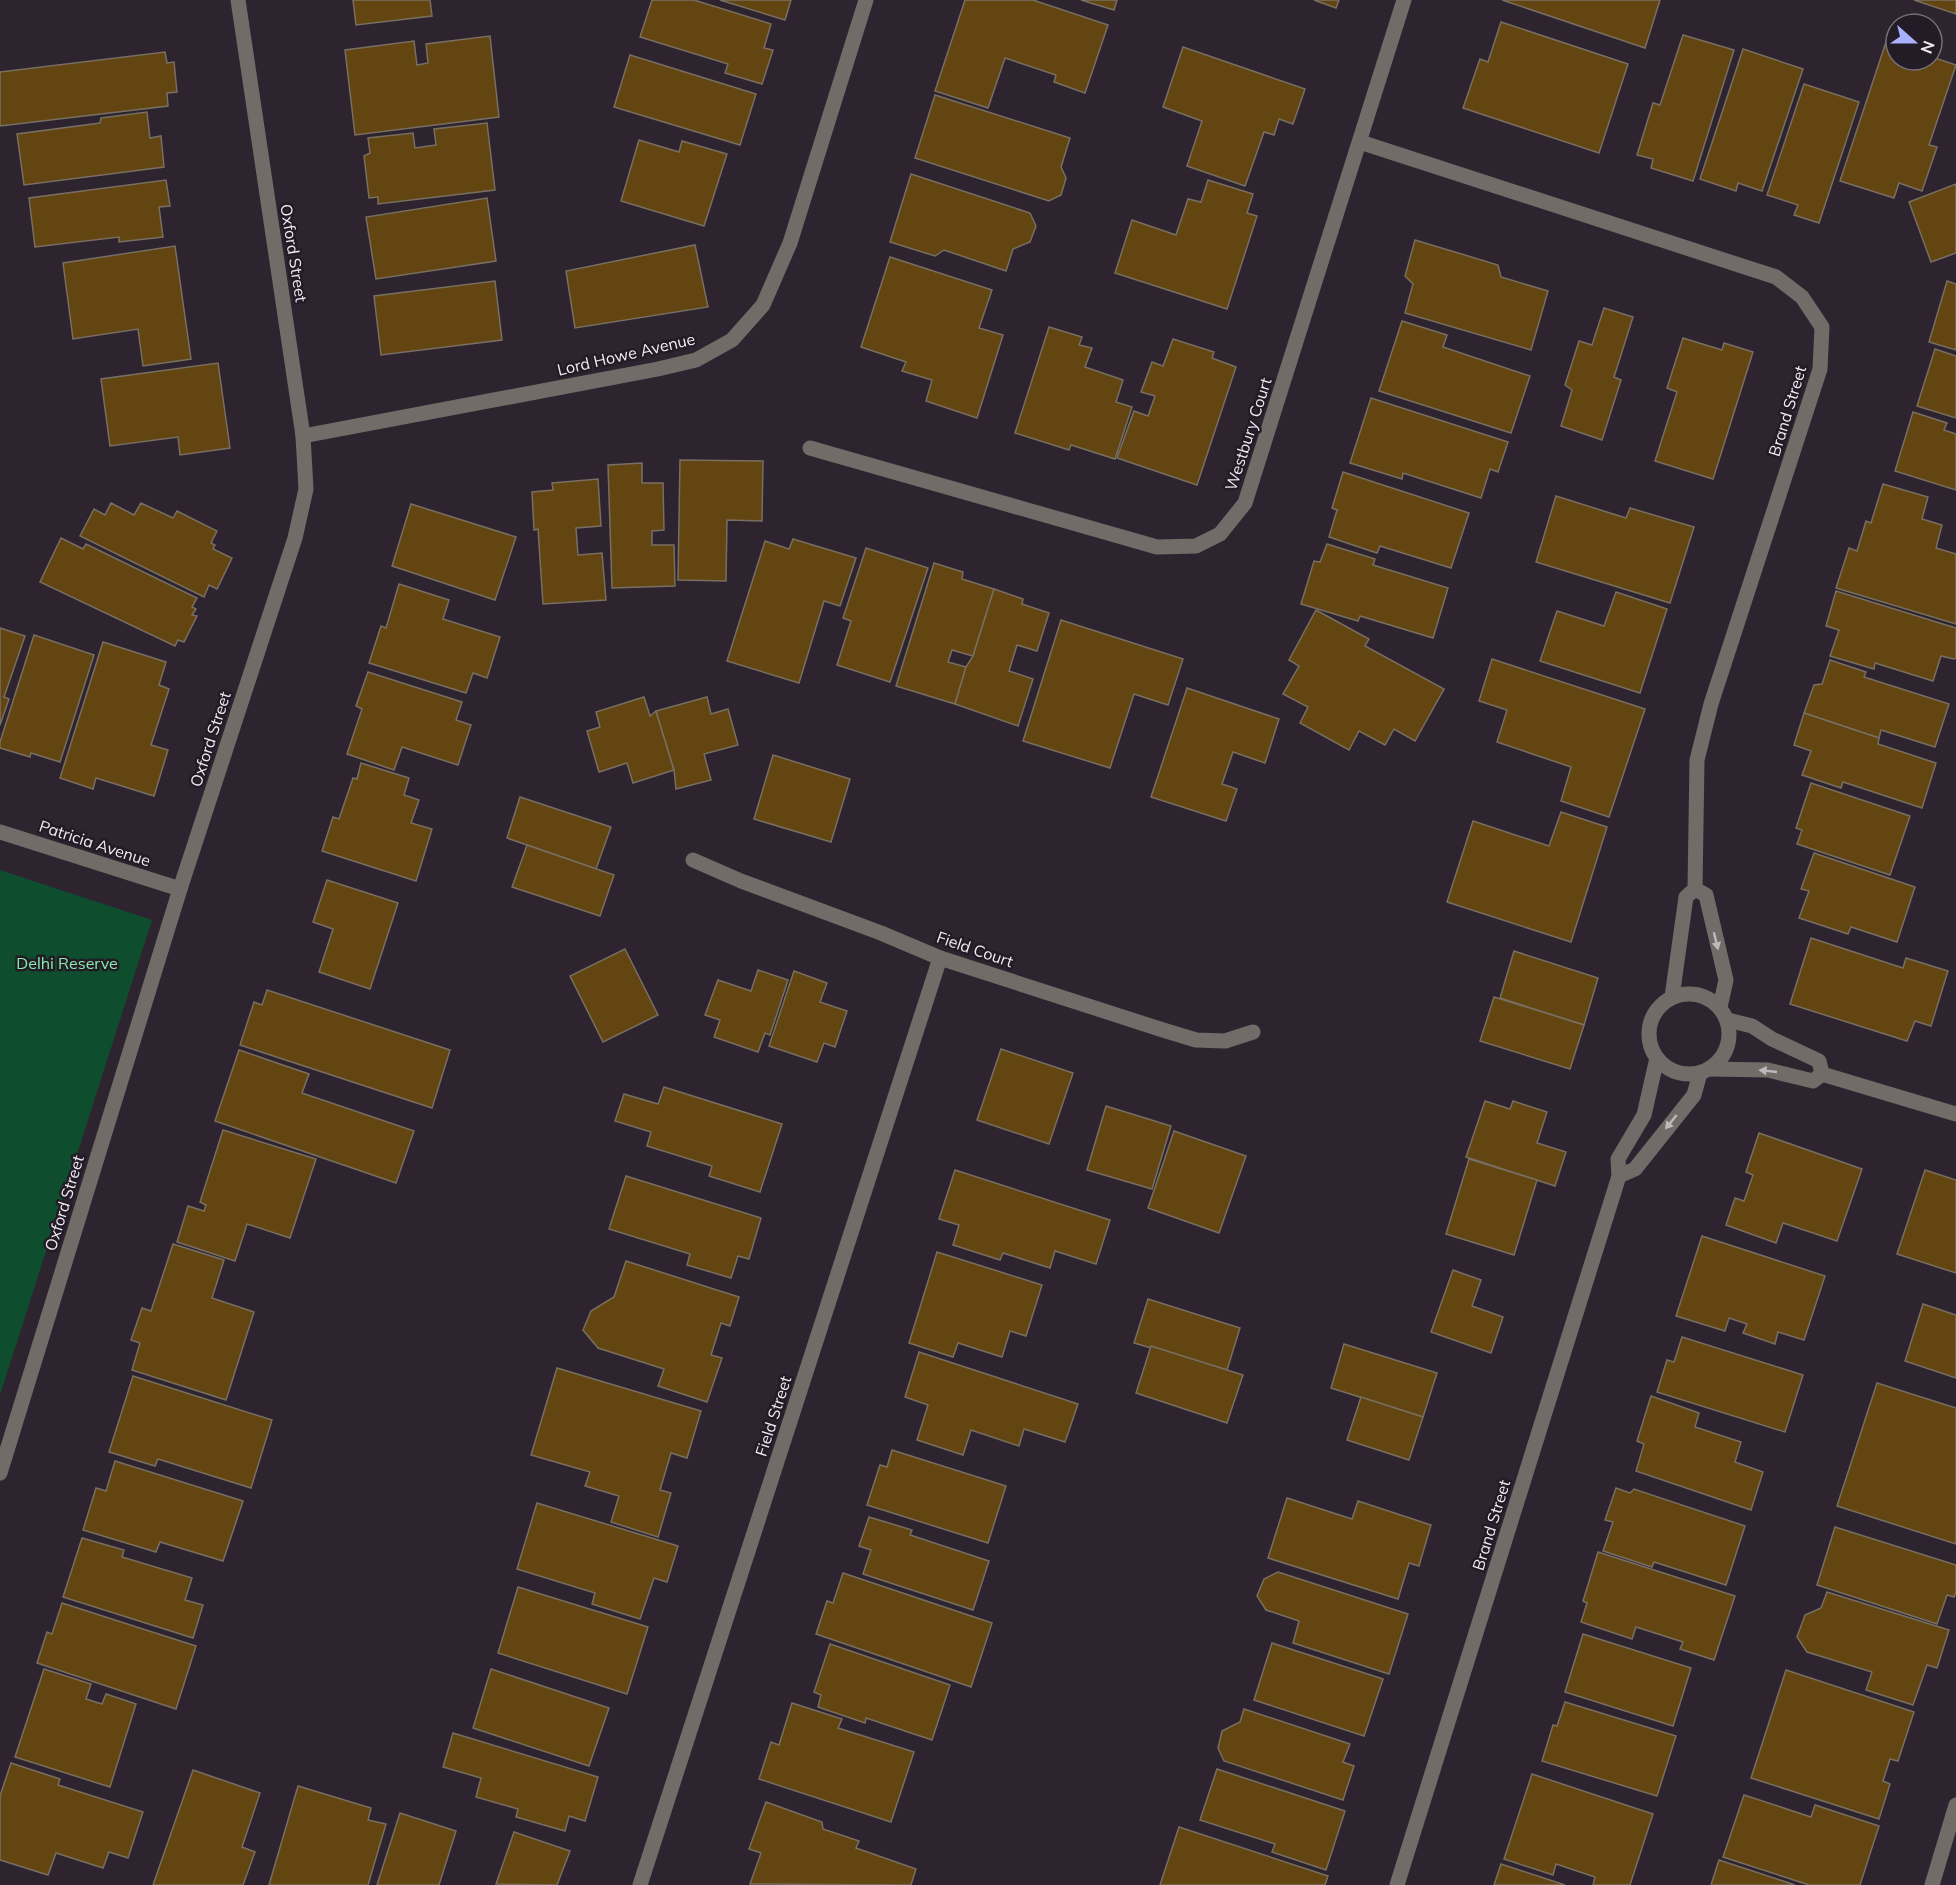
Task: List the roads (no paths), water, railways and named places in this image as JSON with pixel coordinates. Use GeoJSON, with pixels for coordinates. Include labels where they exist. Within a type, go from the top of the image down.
{"type":"FeatureCollection","features":[{"type":"Feature","properties":{"kind":"street","name":"Oxford Street"},"geometry":{"type":"LineString","coordinates":[[0,1473],[180,889],[296,538],[306,489],[303,436],[238,0]]}},
{"type":"Feature","properties":{"kind":"street","name":"Lord Howe Avenue"},"geometry":{"type":"LineString","coordinates":[[303,436],[658,369],[696,360],[732,340],[763,304],[790,243],[866,0]]}},
{"type":"Feature","properties":{"kind":"street","name":"Westbury Court"},"geometry":{"type":"LineString","coordinates":[[810,448],[1157,547],[1196,546],[1220,534],[1245,503],[1404,0]]}},
{"type":"Feature","properties":{"kind":"street","name":"Brand Street"},"geometry":{"type":"LineString","coordinates":[[1360,142],[1776,277],[1802,297],[1822,327],[1820,369],[1711,705],[1697,760],[1695,889],[1686,897],[1672,997]]}},
{"type":"Feature","properties":{"kind":"street","name":"Patricia Avenue"},"geometry":{"type":"LineString","coordinates":[[0,832],[180,889]]}},
{"type":"Feature","properties":{"kind":"street","name":"Field Court"},"geometry":{"type":"LineString","coordinates":[[693,860],[741,882],[881,933],[940,958],[1196,1040],[1225,1041],[1253,1032]]}},
{"type":"Feature","properties":{"kind":"street"},"geometry":{"type":"LineString","coordinates":[[1619,1176],[1635,1169],[1694,1095],[1705,1071],[1721,1060],[1727,1048],[1730,1034],[1724,1013],[1726,981],[1706,895],[1695,889]]}},
{"type":"Feature","properties":{"kind":"street","name":"Field Street"},"geometry":{"type":"LineString","coordinates":[[640,1885],[940,958]]}},
{"type":"Feature","properties":{"kind":"street"},"geometry":{"type":"LineString","coordinates":[[1681,993],[1703,995],[1724,1013],[1819,1061],[1822,1074],[1813,1081],[1768,1070],[1705,1071],[1691,1074],[1671,1070],[1657,1058],[1651,1047],[1650,1024],[1654,1013],[1672,997],[1681,993]]}},
{"type":"Feature","properties":{"kind":"street","name":"Brand Street"},"geometry":{"type":"LineString","coordinates":[[1397,1885],[1619,1176],[1618,1159],[1644,1115],[1657,1058]]}},
{"type":"Feature","properties":{"kind":"street"},"geometry":{"type":"LineString","coordinates":[[1822,1074],[1956,1114]]}},
{"type":"Feature","properties":{"kind":"street"},"geometry":{"type":"LineString","coordinates":[[1932,1885],[1956,1805]]}},
{"type":"Feature","properties":{"kind":"park label","name":"Delhi Reserve"},"geometry":{"type":"Point","coordinates":[67,963]}}]}
